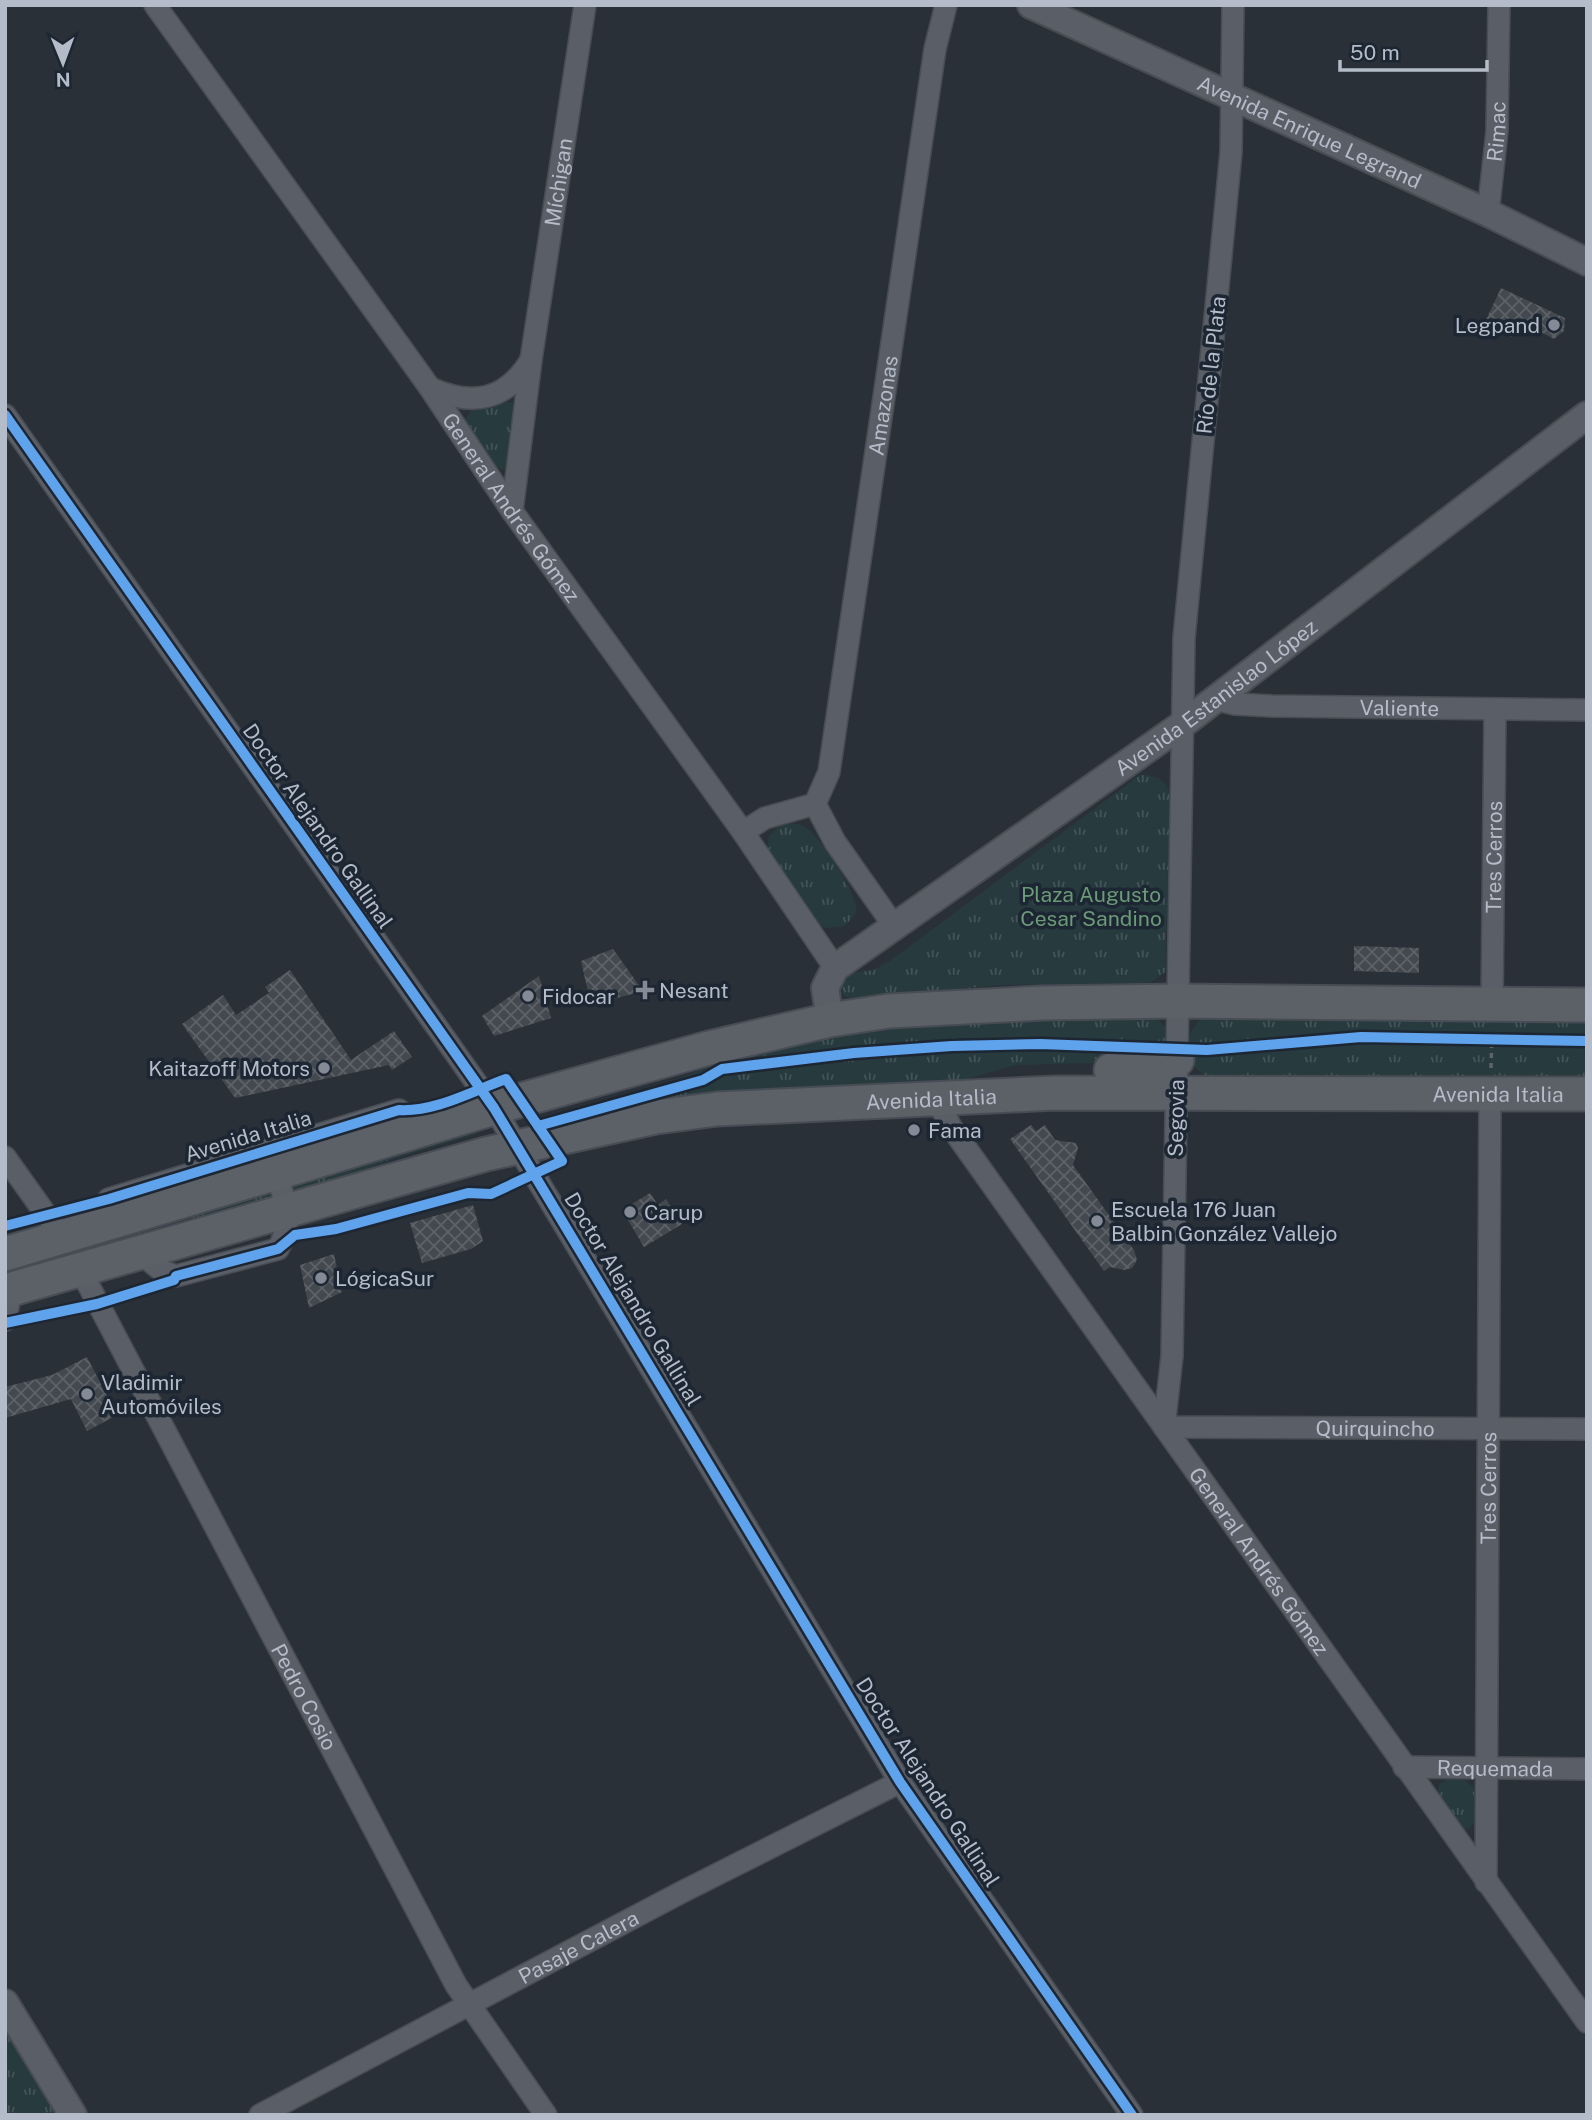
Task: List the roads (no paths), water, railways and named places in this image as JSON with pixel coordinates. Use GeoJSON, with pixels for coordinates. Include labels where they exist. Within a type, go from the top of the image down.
{"type":"FeatureCollection","features":[{"type":"Feature","properties":{"kind":"main road","name":"Avenida Italia"},"geometry":{"type":"LineString","coordinates":[[5,1254],[276,1172],[429,1130],[494,1108],[709,1048],[830,1020],[889,1010],[1177,1001],[1587,1005]]}},
{"type":"Feature","properties":{"kind":"main road"},"geometry":{"type":"LineString","coordinates":[[519,1146],[523,1126],[534,1119],[663,1075],[709,1048]]}},
{"type":"Feature","properties":{"kind":"main road"},"geometry":{"type":"LineString","coordinates":[[986,1096],[1019,1074],[1154,1069],[1167,1067],[1177,1060]]}},
{"type":"Feature","properties":{"kind":"main road","name":"Avenida Italia"},"geometry":{"type":"LineString","coordinates":[[11,1306],[80,1269],[139,1252],[288,1213],[519,1146],[604,1126],[717,1109],[986,1096],[1176,1093],[1587,1094]]}},
{"type":"Feature","properties":{"kind":"main road"},"geometry":{"type":"LineString","coordinates":[[334,1198],[343,1186],[384,1165],[480,1137],[489,1129],[494,1108]]}},
{"type":"Feature","properties":{"kind":"street","name":"General Andrés Gómez"},"geometry":{"type":"LineString","coordinates":[[155,5],[430,388],[512,511],[743,832],[835,968]]}},
{"type":"Feature","properties":{"kind":"street","name":"Míchigan"},"geometry":{"type":"LineString","coordinates":[[512,511],[531,359],[585,5]]}},
{"type":"Feature","properties":{"kind":"street","name":"Amazonas"},"geometry":{"type":"LineString","coordinates":[[815,804],[829,772],[935,49],[946,5]]}},
{"type":"Feature","properties":{"kind":"street","name":"Avenida Enrique Legrand"},"geometry":{"type":"LineString","coordinates":[[1031,5],[1488,213],[1587,262]]}},
{"type":"Feature","properties":{"kind":"street","name":"Río de la Plata"},"geometry":{"type":"LineString","coordinates":[[1183,724],[1184,638],[1231,152],[1233,5]]}},
{"type":"Feature","properties":{"kind":"street","name":"Rimac"},"geometry":{"type":"LineString","coordinates":[[1488,213],[1497,131],[1499,5]]}},
{"type":"Feature","properties":{"kind":"street"},"geometry":{"type":"LineString","coordinates":[[430,388],[462,398],[486,397],[513,384],[531,359]]}},
{"type":"Feature","properties":{"kind":"street","name":"Doctor Alejandro Gallinal"},"geometry":{"type":"LineString","coordinates":[[5,415],[494,1108],[900,1782],[1132,2115]]}},
{"type":"Feature","properties":{"kind":"street","name":"Avenida Estanislao López"},"geometry":{"type":"LineString","coordinates":[[835,968],[1183,724],[1587,415]]}},
{"type":"Feature","properties":{"kind":"street","name":"Valiente"},"geometry":{"type":"LineString","coordinates":[[1213,699],[1263,705],[1587,710]]}},
{"type":"Feature","properties":{"kind":"street","name":"Tres Cerros"},"geometry":{"type":"LineString","coordinates":[[1493,1004],[1495,710]]}},
{"type":"Feature","properties":{"kind":"street","name":"Segovia"},"geometry":{"type":"LineString","coordinates":[[1164,1427],[1172,1356],[1183,724]]}},
{"type":"Feature","properties":{"kind":"street"},"geometry":{"type":"LineString","coordinates":[[743,832],[765,818],[815,804],[835,842],[894,926]]}},
{"type":"Feature","properties":{"kind":"street"},"geometry":{"type":"LineString","coordinates":[[830,1020],[825,988],[835,968]]}},
{"type":"Feature","properties":{"kind":"street","name":"Tres Cerros"},"geometry":{"type":"LineString","coordinates":[[1486,1882],[1490,1093]]}},
{"type":"Feature","properties":{"kind":"street","name":"General Andrés Gómez"},"geometry":{"type":"LineString","coordinates":[[936,1098],[951,1127],[1587,2022]]}},
{"type":"Feature","properties":{"kind":"street","name":"Avenida Italia"},"geometry":{"type":"LineString","coordinates":[[101,1226],[109,1199],[399,1110],[429,1130]]}},
{"type":"Feature","properties":{"kind":"street"},"geometry":{"type":"LineString","coordinates":[[5,1157],[62,1237]]}},
{"type":"Feature","properties":{"kind":"street","name":"Avenida Italia"},"geometry":{"type":"LineString","coordinates":[[276,1172],[288,1213]]}},
{"type":"Feature","properties":{"kind":"street"},"geometry":{"type":"LineString","coordinates":[[139,1252],[162,1270],[176,1276],[278,1249],[287,1232],[288,1213]]}},
{"type":"Feature","properties":{"kind":"street","name":"Pedro Cosio"},"geometry":{"type":"LineString","coordinates":[[80,1269],[456,1985],[546,2115]]}},
{"type":"Feature","properties":{"kind":"street","name":"Quirquincho"},"geometry":{"type":"LineString","coordinates":[[1164,1427],[1587,1429]]}},
{"type":"Feature","properties":{"kind":"street","name":"Requemada"},"geometry":{"type":"LineString","coordinates":[[1404,1767],[1587,1769]]}},
{"type":"Feature","properties":{"kind":"street","name":"Pasaje Calera"},"geometry":{"type":"LineString","coordinates":[[260,2115],[900,1782]]}},
{"type":"Feature","properties":{"kind":"street"},"geometry":{"type":"LineString","coordinates":[[5,2003],[73,2115]]}},
{"type":"Feature","properties":{"kind":"place","name":"Legpand"},"geometry":{"type":"Point","coordinates":[1554,325]}},
{"type":"Feature","properties":{"kind":"place","name":"Nesant"},"geometry":{"type":"Point","coordinates":[645,990]}},
{"type":"Feature","properties":{"kind":"place","name":"Fidocar"},"geometry":{"type":"Point","coordinates":[528,996]}},
{"type":"Feature","properties":{"kind":"place","name":"Kaitazoff Motors"},"geometry":{"type":"Point","coordinates":[324,1068]}},
{"type":"Feature","properties":{"kind":"place","name":"Fama"},"geometry":{"type":"Point","coordinates":[914,1130]}},
{"type":"Feature","properties":{"kind":"place","name":"Carup"},"geometry":{"type":"Point","coordinates":[630,1212]}},
{"type":"Feature","properties":{"kind":"place","name":"Escuela 176 Juan Balbin González Vallejo"},"geometry":{"type":"Point","coordinates":[1097,1221]}},
{"type":"Feature","properties":{"kind":"place","name":"LógicaSur"},"geometry":{"type":"Point","coordinates":[321,1278]}},
{"type":"Feature","properties":{"kind":"place","name":"Vladimir Automóviles"},"geometry":{"type":"Point","coordinates":[87,1394]}},
{"type":"Feature","properties":{"kind":"park label","name":"Plaza Augusto Cesar Sandino"},"geometry":{"type":"Point","coordinates":[1091,906]}}]}
